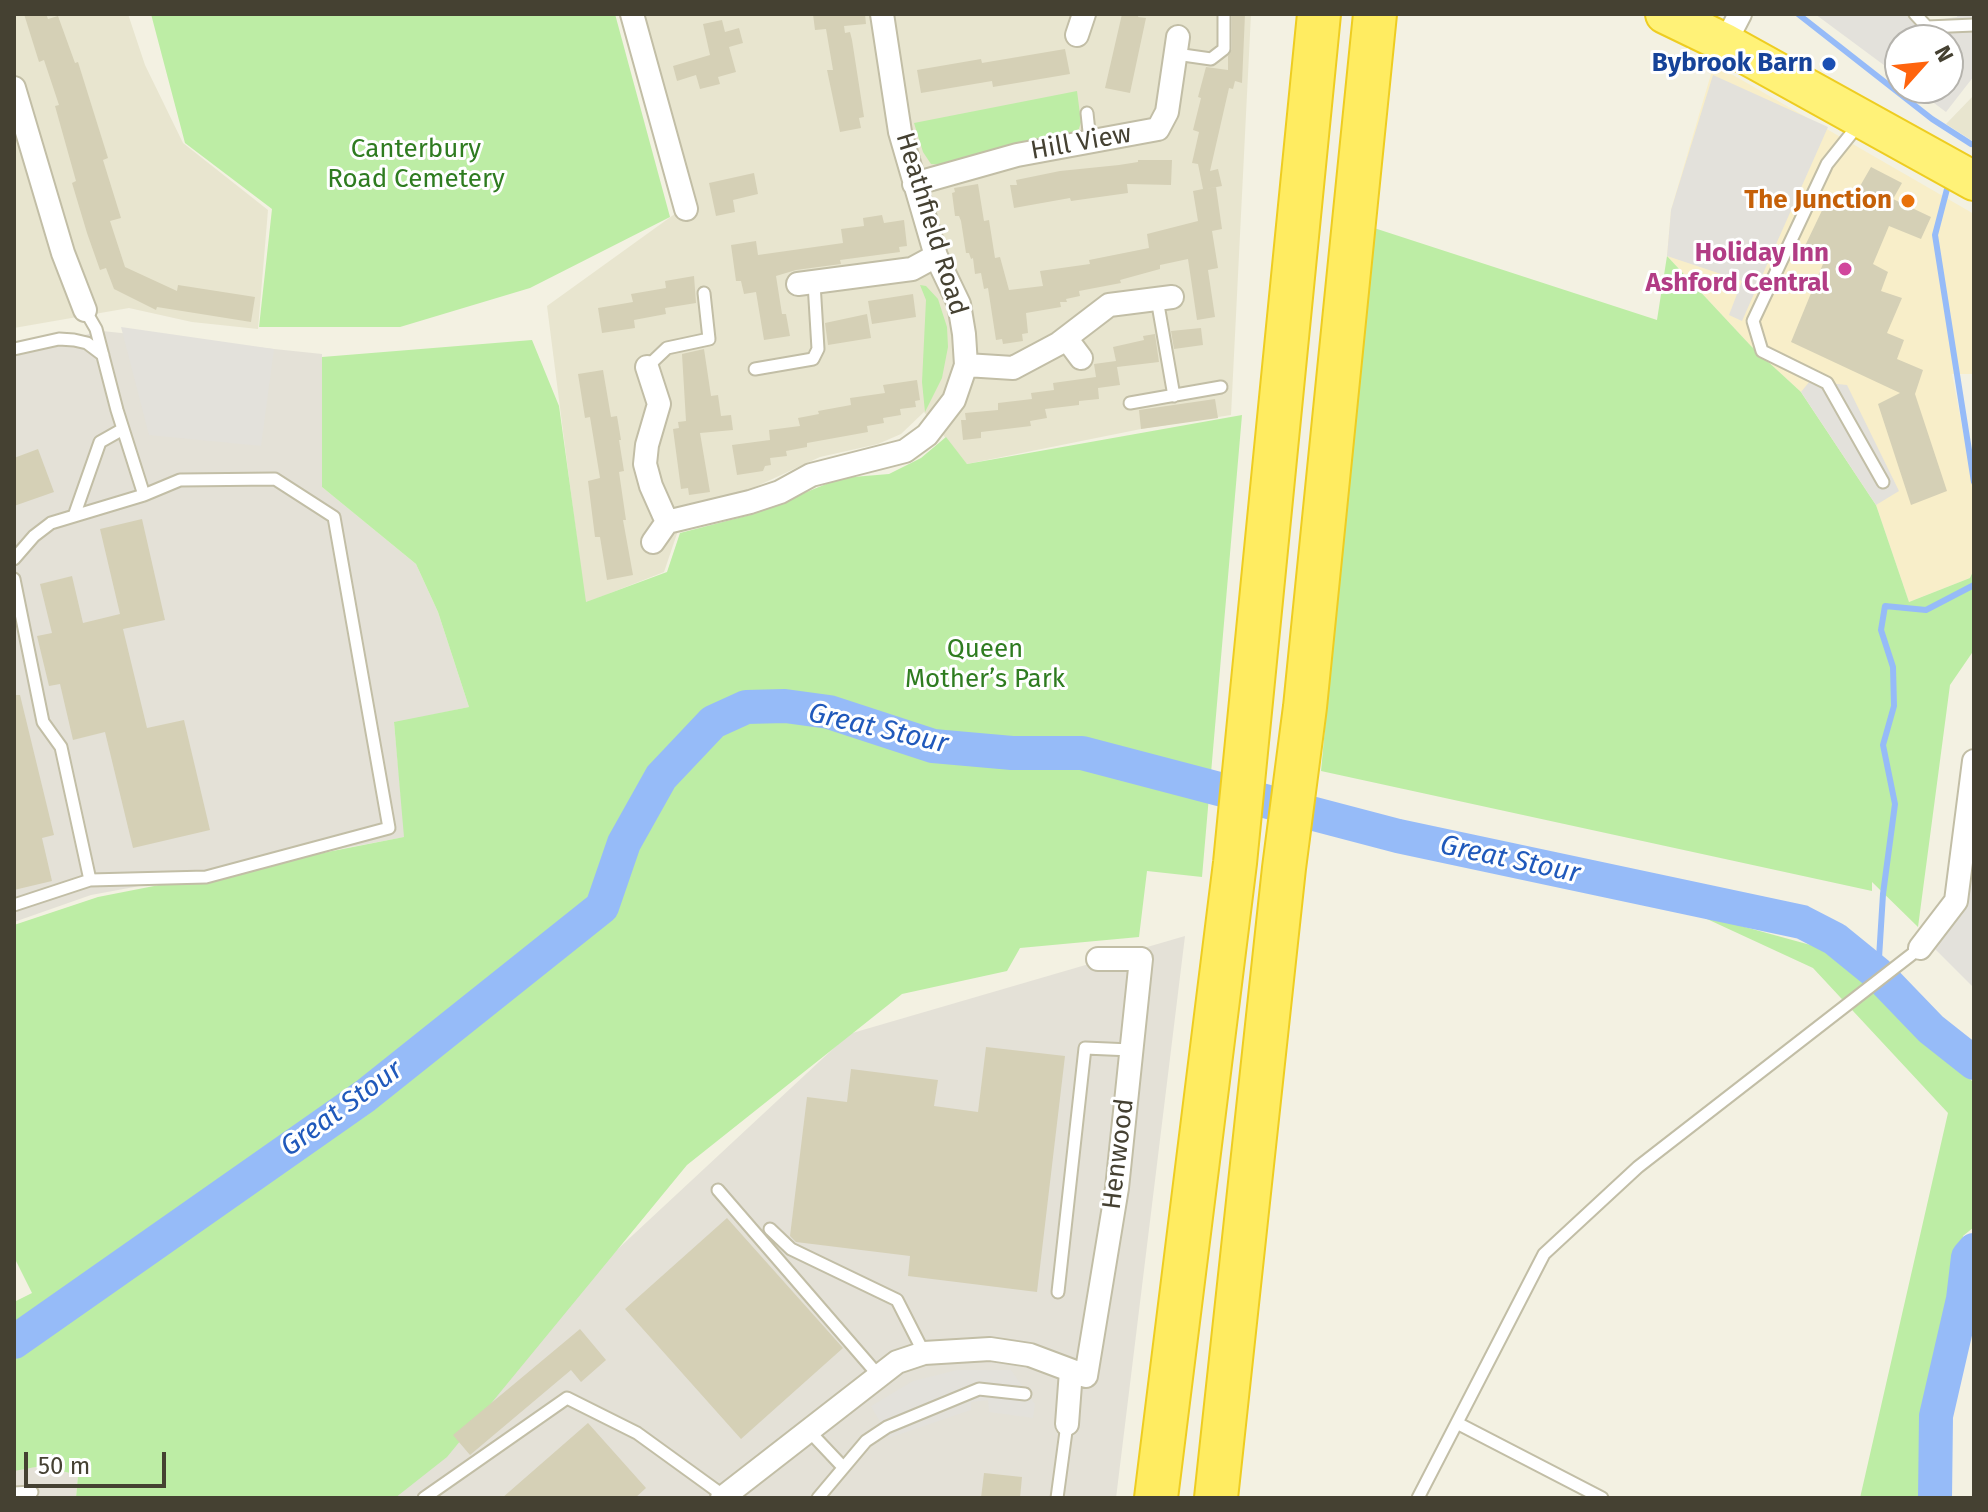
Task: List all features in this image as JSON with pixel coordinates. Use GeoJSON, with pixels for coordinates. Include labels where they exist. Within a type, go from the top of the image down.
{"type":"FeatureCollection","features":[{"type":"Feature","properties":{"kind":"highway"},"geometry":{"type":"LineString","coordinates":[[1156,1498],[1235,863],[1319,14]]}},
{"type":"Feature","properties":{"kind":"highway"},"geometry":{"type":"LineString","coordinates":[[1216,1498],[1284,868],[1305,707],[1375,14]]}},
{"type":"Feature","properties":{"kind":"highway"},"geometry":{"type":"LineString","coordinates":[[1665,14],[1732,29]]}},
{"type":"Feature","properties":{"kind":"highway"},"geometry":{"type":"LineString","coordinates":[[1696,14],[1732,29],[1787,60],[1864,114],[1974,181]]}},
{"type":"Feature","properties":{"kind":"highway"},"geometry":{"type":"LineString","coordinates":[[1864,114],[1974,167]]}},
{"type":"Feature","properties":{"kind":"street"},"geometry":{"type":"LineString","coordinates":[[632,14],[686,209]]}},
{"type":"Feature","properties":{"kind":"street","name":"Heathfield Road"},"geometry":{"type":"LineString","coordinates":[[667,522],[750,502],[780,492],[811,475],[905,451],[927,435],[954,400],[966,365],[959,304],[936,256],[900,132],[882,14]]}},
{"type":"Feature","properties":{"kind":"street","name":"Hill View"},"geometry":{"type":"LineString","coordinates":[[914,184],[1017,155],[1158,129],[1167,112],[1177,46]]}},
{"type":"Feature","properties":{"kind":"street"},"geometry":{"type":"LineString","coordinates":[[14,88],[63,253],[85,310]]}},
{"type":"Feature","properties":{"kind":"street"},"geometry":{"type":"LineString","coordinates":[[806,283],[912,269],[936,256]]}},
{"type":"Feature","properties":{"kind":"street"},"geometry":{"type":"LineString","coordinates":[[966,365],[1013,368],[1036,358],[1109,305],[1165,298]]}},
{"type":"Feature","properties":{"kind":"street"},"geometry":{"type":"LineString","coordinates":[[1066,338],[1081,358]]}},
{"type":"Feature","properties":{"kind":"street"},"geometry":{"type":"LineString","coordinates":[[647,367],[659,404],[645,464],[667,522],[653,542]]}},
{"type":"Feature","properties":{"kind":"street"},"geometry":{"type":"LineString","coordinates":[[1915,953],[1956,901],[1974,761]]}},
{"type":"Feature","properties":{"kind":"street","name":"Henwood"},"geometry":{"type":"LineString","coordinates":[[1071,1371],[1086,1376],[1117,1188],[1141,959],[1098,959]]}},
{"type":"Feature","properties":{"kind":"street"},"geometry":{"type":"LineString","coordinates":[[723,1497],[897,1362],[924,1353],[990,1349],[1030,1355],[1071,1371],[1067,1424]]}},
{"type":"Feature","properties":{"kind":"lane"},"geometry":{"type":"LineString","coordinates":[[1177,46],[1211,59],[1224,49],[1224,14]]}},
{"type":"Feature","properties":{"kind":"lane"},"geometry":{"type":"LineString","coordinates":[[1915,14],[1927,27],[1974,25]]}},
{"type":"Feature","properties":{"kind":"lane"},"geometry":{"type":"LineString","coordinates":[[1087,113],[1090,141]]}},
{"type":"Feature","properties":{"kind":"lane"},"geometry":{"type":"LineString","coordinates":[[1864,114],[1827,164],[1753,321],[1762,351],[1827,383],[1883,482]]}},
{"type":"Feature","properties":{"kind":"lane"},"geometry":{"type":"LineString","coordinates":[[755,369],[813,359],[818,349],[806,283]]}},
{"type":"Feature","properties":{"kind":"lane"},"geometry":{"type":"LineString","coordinates":[[647,367],[667,348],[709,339],[704,293]]}},
{"type":"Feature","properties":{"kind":"lane"},"geometry":{"type":"LineString","coordinates":[[1165,298],[1174,396]]}},
{"type":"Feature","properties":{"kind":"lane"},"geometry":{"type":"LineString","coordinates":[[85,310],[96,329],[144,495]]}},
{"type":"Feature","properties":{"kind":"lane"},"geometry":{"type":"LineString","coordinates":[[14,349],[59,339],[74,340],[87,343],[103,355]]}},
{"type":"Feature","properties":{"kind":"lane"},"geometry":{"type":"LineString","coordinates":[[1130,403],[1221,387]]}},
{"type":"Feature","properties":{"kind":"lane"},"geometry":{"type":"LineString","coordinates":[[74,516],[100,442],[123,429]]}},
{"type":"Feature","properties":{"kind":"lane"},"geometry":{"type":"LineString","coordinates":[[14,559],[34,536],[51,523],[144,495],[180,480],[275,479],[334,517],[389,828],[206,877],[90,880],[14,905]]}},
{"type":"Feature","properties":{"kind":"lane"},"geometry":{"type":"LineString","coordinates":[[14,579],[43,722],[61,747],[90,880]]}},
{"type":"Feature","properties":{"kind":"lane"},"geometry":{"type":"LineString","coordinates":[[1418,1498],[1544,1254],[1638,1167],[1915,953]]}},
{"type":"Feature","properties":{"kind":"lane"},"geometry":{"type":"LineString","coordinates":[[1058,1292],[1085,1048],[1131,1050]]}},
{"type":"Feature","properties":{"kind":"lane"},"geometry":{"type":"LineString","coordinates":[[718,1190],[879,1376]]}},
{"type":"Feature","properties":{"kind":"lane"},"geometry":{"type":"LineString","coordinates":[[770,1229],[791,1249],[897,1300],[924,1353]]}},
{"type":"Feature","properties":{"kind":"lane"},"geometry":{"type":"LineString","coordinates":[[818,1498],[866,1441],[887,1427],[979,1389],[1025,1394]]}},
{"type":"Feature","properties":{"kind":"lane"},"geometry":{"type":"LineString","coordinates":[[424,1498],[567,1398],[637,1433],[723,1497]]}},
{"type":"Feature","properties":{"kind":"lane"},"geometry":{"type":"LineString","coordinates":[[1457,1423],[1602,1498]]}},
{"type":"Feature","properties":{"kind":"lane"},"geometry":{"type":"LineString","coordinates":[[1057,1498],[1067,1424]]}},
{"type":"Feature","properties":{"kind":"lane"},"geometry":{"type":"LineString","coordinates":[[809,1431],[843,1467]]}},
{"type":"Feature","properties":{"kind":"lane"},"geometry":{"type":"LineString","coordinates":[[14,1493],[32,1492]]}},
{"type":"Feature","properties":{"kind":"shaded area"},"geometry":{"type":"Polygon","coordinates":[[[14,14],[128,14],[145,65],[183,143],[268,210],[258,329],[192,322],[129,308],[14,328],[14,14]]]}},
{"type":"Feature","properties":{"kind":"shaded area"},"geometry":{"type":"Polygon","coordinates":[[[638,14],[1251,14],[1231,415],[1141,429],[967,464],[924,412],[901,434],[878,444],[820,457],[742,493],[687,504],[664,572],[585,603],[547,306],[690,203],[638,14]]]}},
{"type":"Feature","properties":{"kind":"shaded area"},"geometry":{"type":"Polygon","coordinates":[[[1815,14],[1924,14],[1931,21],[1957,17],[1958,14],[1974,14],[1974,76],[1964,89],[1964,24],[1884,24],[1884,65],[1815,14]]]}},
{"type":"Feature","properties":{"kind":"shaded area"},"geometry":{"type":"Polygon","coordinates":[[[1714,64],[1974,214],[1974,374],[1952,374],[1974,489],[1974,569],[1970,578],[1909,602],[1876,505],[1801,392],[1751,346],[1667,256],[1671,210],[1714,64]]]}},
{"type":"Feature","properties":{"kind":"shaded area"},"geometry":{"type":"Polygon","coordinates":[[[1713,75],[1828,127],[1742,321],[1729,315],[1742,281],[1667,256],[1671,210],[1713,75]]]}},
{"type":"Feature","properties":{"kind":"shaded area"},"geometry":{"type":"Polygon","coordinates":[[[1974,95],[1974,142],[1946,124],[1974,95]]]}},
{"type":"Feature","properties":{"kind":"shaded area"},"geometry":{"type":"Polygon","coordinates":[[[1935,104],[1952,104],[1946,112],[1935,104]]]}},
{"type":"Feature","properties":{"kind":"shaded area"},"geometry":{"type":"Polygon","coordinates":[[[121,327],[274,349],[261,446],[149,435],[121,327]]]}},
{"type":"Feature","properties":{"kind":"shaded area"},"geometry":{"type":"Polygon","coordinates":[[[102,331],[322,354],[322,487],[416,564],[438,612],[469,707],[394,723],[405,837],[91,895],[14,922],[14,351],[102,331]]]}},
{"type":"Feature","properties":{"kind":"shaded area"},"geometry":{"type":"Polygon","coordinates":[[[1810,381],[1847,385],[1899,491],[1876,505],[1801,392],[1810,381]]]}},
{"type":"Feature","properties":{"kind":"shaded area"},"geometry":{"type":"Polygon","coordinates":[[[1974,869],[1974,988],[1932,946],[1962,906],[1974,869]]]}},
{"type":"Feature","properties":{"kind":"shaded area"},"geometry":{"type":"Polygon","coordinates":[[[1185,936],[1116,1498],[369,1498],[491,1367],[849,1034],[1185,936]]]}},
{"type":"Feature","properties":{"kind":"shaded area"},"geometry":{"type":"Polygon","coordinates":[[[957,1370],[1011,1370],[1035,1404],[1033,1418],[989,1412],[988,1400],[971,1402],[971,1410],[889,1438],[871,1406],[913,1381],[957,1370]]]}},
{"type":"Feature","properties":{"kind":"shaded area"},"geometry":{"type":"Polygon","coordinates":[[[41,1466],[78,1475],[76,1498],[14,1498],[14,1470],[41,1466]]]}},
{"type":"Feature","properties":{"kind":"green space","name":"Canterbury Road Cemetery"},"geometry":{"type":"Polygon","coordinates":[[[151,14],[615,14],[670,217],[530,288],[400,327],[259,327],[272,209],[185,143],[151,14]]]}},
{"type":"Feature","properties":{"kind":"green space"},"geometry":{"type":"Polygon","coordinates":[[[1077,91],[1081,122],[1078,132],[944,165],[931,164],[923,152],[914,123],[1077,91]]]}},
{"type":"Feature","properties":{"kind":"green space"},"geometry":{"type":"Polygon","coordinates":[[[1371,227],[1657,320],[1667,256],[1751,346],[1801,392],[1876,505],[1909,602],[1970,578],[1974,569],[1974,650],[1950,685],[1918,927],[1872,882],[1872,891],[1321,771],[1371,227]]]}},
{"type":"Feature","properties":{"kind":"green space"},"geometry":{"type":"Polygon","coordinates":[[[920,285],[926,286],[938,299],[947,327],[948,347],[942,378],[925,412],[922,382],[926,300],[920,285]]]}},
{"type":"Feature","properties":{"kind":"green space","name":"Queen Mother’s Park"},"geometry":{"type":"Polygon","coordinates":[[[532,340],[559,406],[586,602],[667,572],[680,533],[750,515],[841,478],[889,474],[921,458],[946,437],[967,464],[1242,415],[1202,877],[1147,871],[1139,937],[1020,948],[1007,971],[902,994],[687,1165],[447,1457],[395,1498],[76,1498],[78,1475],[41,1466],[14,1471],[14,1302],[32,1293],[14,1257],[14,925],[98,897],[404,837],[394,722],[469,707],[438,612],[416,564],[322,487],[322,357],[532,340]]]}},
{"type":"Feature","properties":{"kind":"green space"},"geometry":{"type":"Polygon","coordinates":[[[1694,913],[1836,952],[1871,981],[1974,1083],[1974,1227],[1963,1236],[1953,1346],[1936,1416],[1924,1498],[1860,1498],[1948,1113],[1813,968],[1694,913]]]}},
{"type":"Feature","properties":{"kind":"building"},"geometry":{"type":"Polygon","coordinates":[[[24,14],[46,14],[48,19],[58,16],[75,63],[78,62],[108,158],[103,160],[121,218],[110,221],[125,267],[177,291],[178,285],[255,297],[251,322],[157,307],[156,310],[114,289],[106,268],[100,270],[87,233],[55,106],[59,105],[44,60],[39,62],[24,14]]]}},
{"type":"Feature","properties":{"kind":"building"},"geometry":{"type":"Polygon","coordinates":[[[813,14],[865,14],[866,24],[844,26],[845,33],[850,32],[852,40],[864,117],[859,118],[861,128],[840,132],[827,70],[833,70],[826,29],[815,30],[813,14]]]}},
{"type":"Feature","properties":{"kind":"building"},"geometry":{"type":"Polygon","coordinates":[[[1122,14],[1139,14],[1138,17],[1146,18],[1130,93],[1105,88],[1122,14]]]}},
{"type":"Feature","properties":{"kind":"building"},"geometry":{"type":"Polygon","coordinates":[[[1232,14],[1245,14],[1242,83],[1235,81],[1233,89],[1229,88],[1210,171],[1218,169],[1222,186],[1216,187],[1222,229],[1212,231],[1218,268],[1208,270],[1215,317],[1197,320],[1188,259],[1160,265],[1160,269],[1120,280],[1121,283],[1079,291],[1080,296],[1060,302],[1061,307],[1026,313],[1028,333],[1022,334],[1023,341],[1003,344],[1002,339],[996,340],[988,288],[984,289],[981,273],[975,274],[973,258],[966,253],[961,221],[959,216],[955,216],[954,188],[978,184],[984,221],[989,220],[995,258],[1000,257],[1009,290],[1043,286],[1040,271],[1090,264],[1089,260],[1149,248],[1147,234],[1198,221],[1193,191],[1203,189],[1198,164],[1192,163],[1199,132],[1193,130],[1201,98],[1198,97],[1206,67],[1228,70],[1228,56],[1232,49],[1232,14]]]}},
{"type":"Feature","properties":{"kind":"building"},"geometry":{"type":"Polygon","coordinates":[[[722,20],[725,32],[739,28],[743,43],[729,47],[736,72],[718,77],[720,84],[700,89],[696,75],[677,81],[673,66],[710,55],[703,24],[722,20]]]}},
{"type":"Feature","properties":{"kind":"building"},"geometry":{"type":"Polygon","coordinates":[[[1065,49],[1070,74],[993,87],[992,81],[921,93],[917,70],[1065,49]]]}},
{"type":"Feature","properties":{"kind":"building"},"geometry":{"type":"Polygon","coordinates":[[[1138,160],[1172,160],[1171,185],[1127,184],[1128,193],[1071,201],[1070,198],[1014,208],[1010,185],[1017,185],[1016,180],[1138,160]]]}},
{"type":"Feature","properties":{"kind":"building"},"geometry":{"type":"Polygon","coordinates":[[[1871,167],[1902,183],[1893,199],[1931,217],[1921,239],[1889,226],[1873,264],[1888,272],[1881,291],[1902,298],[1887,333],[1904,340],[1897,359],[1923,370],[1915,394],[1947,491],[1911,505],[1878,404],[1900,393],[1791,342],[1825,259],[1803,250],[1828,198],[1848,207],[1871,167]]]}},
{"type":"Feature","properties":{"kind":"building"},"geometry":{"type":"Polygon","coordinates":[[[754,173],[758,194],[733,200],[735,212],[716,216],[709,183],[754,173]]]}},
{"type":"Feature","properties":{"kind":"building"},"geometry":{"type":"Polygon","coordinates":[[[882,215],[884,223],[904,220],[907,246],[899,247],[900,252],[840,260],[841,264],[776,276],[782,314],[786,314],[790,336],[764,340],[756,292],[744,294],[741,281],[736,281],[731,245],[756,241],[758,255],[843,243],[841,229],[864,226],[863,218],[882,215]]]}},
{"type":"Feature","properties":{"kind":"building"},"geometry":{"type":"Polygon","coordinates":[[[694,276],[696,303],[665,308],[666,314],[634,320],[635,328],[602,333],[598,308],[633,302],[631,294],[666,288],[665,281],[694,276]]]}},
{"type":"Feature","properties":{"kind":"building"},"geometry":{"type":"Polygon","coordinates":[[[913,294],[916,317],[872,324],[868,301],[913,294]]]}},
{"type":"Feature","properties":{"kind":"building"},"geometry":{"type":"Polygon","coordinates":[[[867,314],[871,338],[828,345],[825,323],[867,314]]]}},
{"type":"Feature","properties":{"kind":"building"},"geometry":{"type":"Polygon","coordinates":[[[1201,328],[1203,345],[1174,349],[1171,331],[1201,328]]]}},
{"type":"Feature","properties":{"kind":"building"},"geometry":{"type":"Polygon","coordinates":[[[1155,334],[1159,362],[1117,367],[1120,385],[1098,388],[1099,399],[1045,409],[1047,418],[1030,421],[1031,426],[981,432],[981,438],[963,440],[961,420],[966,420],[965,413],[998,410],[998,403],[1032,399],[1031,393],[1054,390],[1053,383],[1096,377],[1094,364],[1116,361],[1113,347],[1144,340],[1143,336],[1155,334]]]}},
{"type":"Feature","properties":{"kind":"building"},"geometry":{"type":"Polygon","coordinates":[[[704,349],[711,396],[718,395],[721,416],[731,415],[733,430],[700,433],[710,492],[689,495],[688,488],[681,489],[673,429],[679,428],[678,422],[686,421],[682,354],[704,349]]]}},
{"type":"Feature","properties":{"kind":"building"},"geometry":{"type":"Polygon","coordinates":[[[603,370],[611,417],[617,416],[621,440],[624,471],[619,472],[626,520],[623,520],[633,575],[607,580],[600,537],[595,537],[588,481],[600,478],[590,417],[585,418],[578,374],[603,370]]]}},
{"type":"Feature","properties":{"kind":"building"},"geometry":{"type":"Polygon","coordinates":[[[917,380],[920,400],[915,401],[916,407],[900,409],[901,415],[883,418],[884,423],[867,426],[868,432],[807,443],[807,447],[786,451],[787,456],[770,458],[771,465],[765,466],[763,471],[737,475],[732,445],[770,440],[769,430],[800,426],[798,418],[851,405],[850,398],[885,393],[883,385],[917,380]]]}},
{"type":"Feature","properties":{"kind":"building"},"geometry":{"type":"Polygon","coordinates":[[[1215,399],[1218,418],[1141,429],[1139,410],[1215,399]]]}},
{"type":"Feature","properties":{"kind":"building"},"geometry":{"type":"Polygon","coordinates":[[[38,449],[54,492],[14,506],[14,458],[38,449]]]}},
{"type":"Feature","properties":{"kind":"building"},"geometry":{"type":"Polygon","coordinates":[[[142,519],[165,620],[123,629],[147,728],[184,720],[210,830],[133,848],[105,732],[73,740],[60,684],[49,686],[37,636],[52,633],[40,584],[72,576],[83,623],[120,614],[100,529],[142,519]]]}},
{"type":"Feature","properties":{"kind":"building"},"geometry":{"type":"Polygon","coordinates":[[[14,695],[20,695],[54,835],[42,838],[52,881],[14,890],[14,695]]]}},
{"type":"Feature","properties":{"kind":"building"},"geometry":{"type":"Polygon","coordinates":[[[986,1047],[1065,1056],[1037,1292],[908,1276],[910,1256],[796,1242],[790,1236],[807,1097],[847,1102],[851,1069],[938,1080],[934,1106],[978,1112],[986,1047]]]}},
{"type":"Feature","properties":{"kind":"building"},"geometry":{"type":"Polygon","coordinates":[[[727,1218],[843,1348],[741,1439],[625,1309],[727,1218]]]}},
{"type":"Feature","properties":{"kind":"building"},"geometry":{"type":"Polygon","coordinates":[[[580,1329],[606,1360],[581,1382],[571,1370],[470,1455],[453,1435],[580,1329]]]}},
{"type":"Feature","properties":{"kind":"building"},"geometry":{"type":"Polygon","coordinates":[[[588,1423],[646,1488],[635,1498],[502,1498],[588,1423]]]}},
{"type":"Feature","properties":{"kind":"building"},"geometry":{"type":"Polygon","coordinates":[[[984,1473],[1022,1477],[1020,1498],[981,1498],[984,1473]]]}},
{"type":"Feature","properties":{"kind":"waterway"},"geometry":{"type":"LineString","coordinates":[[1798,14],[1932,119],[1971,144]]}},
{"type":"Feature","properties":{"kind":"waterway"},"geometry":{"type":"LineString","coordinates":[[1947,189],[1935,235],[1974,482]]}},
{"type":"Feature","properties":{"kind":"waterway"},"geometry":{"type":"LineString","coordinates":[[1878,974],[1883,894],[1895,804],[1883,745],[1894,706],[1893,667],[1881,630],[1885,606],[1926,610],[1974,585]]}},
{"type":"Feature","properties":{"kind":"waterway","name":"Great Stour"},"geometry":{"type":"LineString","coordinates":[[14,1342],[365,1096],[602,907],[624,843],[661,777],[713,722],[746,707],[785,706],[829,712],[933,746],[1012,753],[1082,753],[1398,836],[1802,922],[1835,939],[1878,974],[1931,1029],[1974,1063]]}},
{"type":"Feature","properties":{"kind":"waterway","name":"Great Stour"},"geometry":{"type":"LineString","coordinates":[[1935,1498],[1936,1416],[1963,1299],[1968,1257],[1974,1250]]}},
{"type":"Feature","properties":{"kind":"place","name":"Bybrook Barn"},"geometry":{"type":"Point","coordinates":[1829,64]}},
{"type":"Feature","properties":{"kind":"place","name":"The Junction"},"geometry":{"type":"Point","coordinates":[1908,201]}},
{"type":"Feature","properties":{"kind":"place","name":"Holiday Inn Ashford Central"},"geometry":{"type":"Point","coordinates":[1845,269]}}]}
